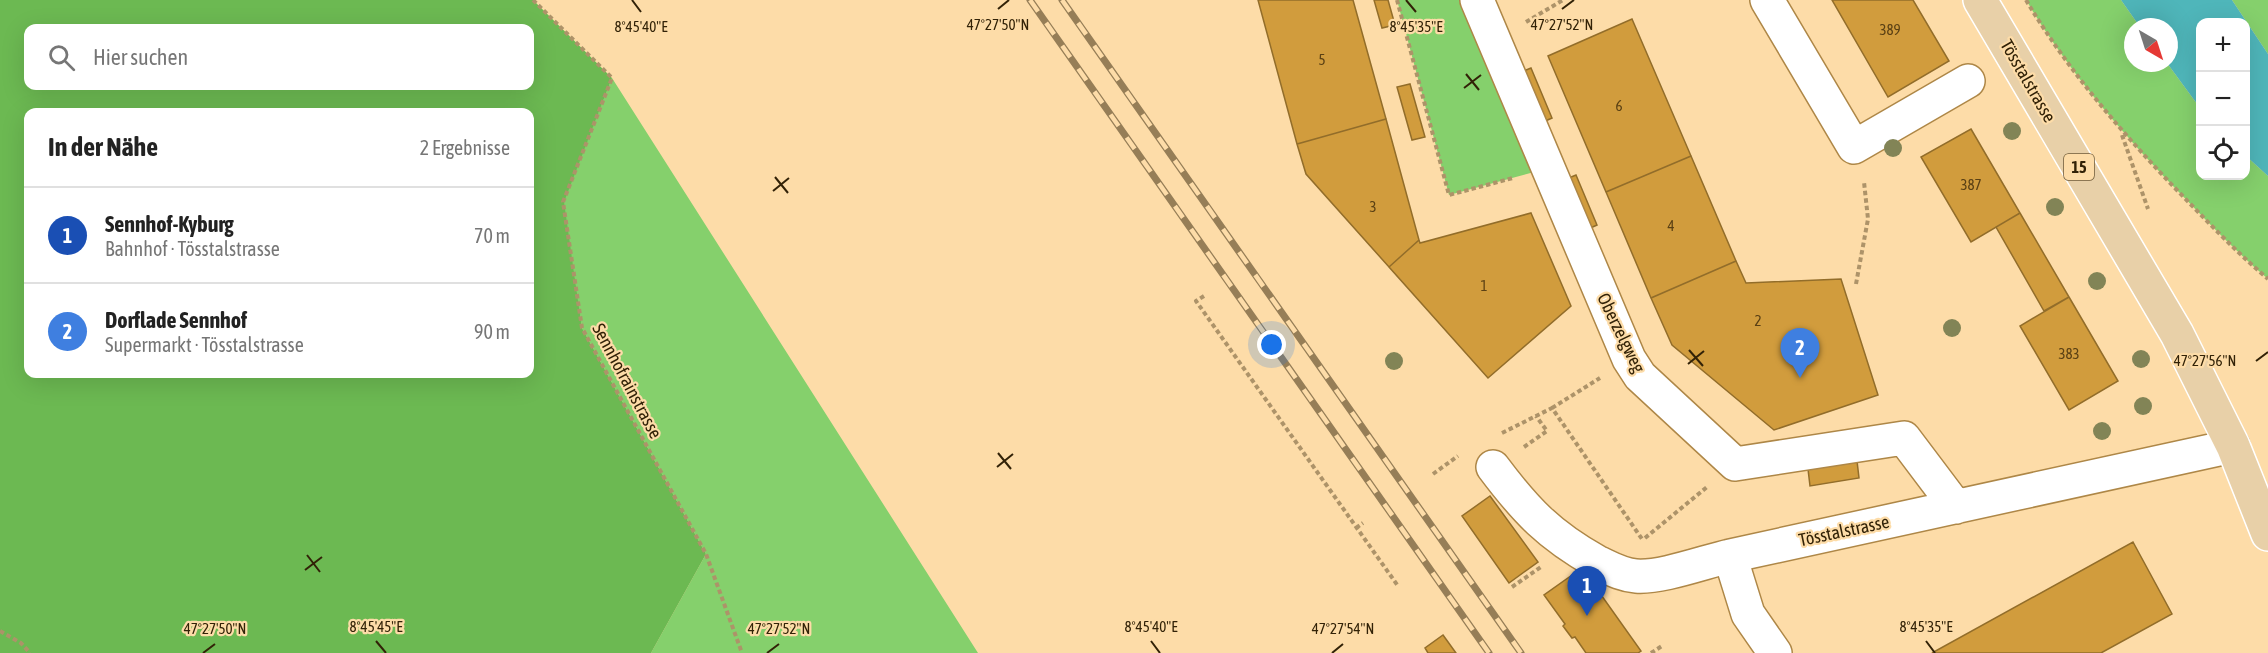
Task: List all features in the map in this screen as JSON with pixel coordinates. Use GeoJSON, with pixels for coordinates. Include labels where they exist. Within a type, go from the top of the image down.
{"type":"FeatureCollection","features":[{"type":"Feature","properties":{"kind":"main road","name":"Tösstalstrasse"},"geometry":{"type":"LineString","coordinates":[[1980,0],[2177,334],[2233,446],[2268,534]]}},
{"type":"Feature","properties":{"kind":"street","name":"Oberzelgweg"},"geometry":{"type":"LineString","coordinates":[[1477,0],[1629,359],[1640,376],[1735,464]]}},
{"type":"Feature","properties":{"kind":"street"},"geometry":{"type":"LineString","coordinates":[[1767,0],[1854,147],[1968,81]]}},
{"type":"Feature","properties":{"kind":"street"},"geometry":{"type":"LineString","coordinates":[[1735,464],[1904,438],[1956,507]]}},
{"type":"Feature","properties":{"kind":"street","name":"Tösstalstrasse"},"geometry":{"type":"LineString","coordinates":[[1485,451],[1530,513],[1557,537],[1615,571],[1636,576],[1658,574],[1730,556],[2233,446]]}},
{"type":"Feature","properties":{"kind":"street"},"geometry":{"type":"LineString","coordinates":[[1730,556],[1748,614],[1775,653]]}},
{"type":"Feature","properties":{"kind":"path","name":"Sennhofrainstrasse"},"geometry":{"type":"LineString","coordinates":[[533,0],[612,78],[564,202],[582,328],[706,554],[742,653]]}},
{"type":"Feature","properties":{"kind":"path"},"geometry":{"type":"LineString","coordinates":[[1397,0],[1449,195],[1549,168]]}},
{"type":"Feature","properties":{"kind":"path"},"geometry":{"type":"LineString","coordinates":[[2026,0],[2065,60],[2120,131],[2218,233],[2268,279]]}},
{"type":"Feature","properties":{"kind":"path"},"geometry":{"type":"LineString","coordinates":[[2120,131],[2152,218]]}},
{"type":"Feature","properties":{"kind":"path"},"geometry":{"type":"LineString","coordinates":[[1854,147],[1861,166],[1868,219],[1856,284]]}},
{"type":"Feature","properties":{"kind":"path"},"geometry":{"type":"LineString","coordinates":[[1204,296],[1196,301],[1398,586]]}},
{"type":"Feature","properties":{"kind":"path"},"geometry":{"type":"LineString","coordinates":[[1433,474],[1485,451],[1536,416],[1629,359]]}},
{"type":"Feature","properties":{"kind":"path"},"geometry":{"type":"LineString","coordinates":[[1552,408],[1642,540],[1658,574]]}},
{"type":"Feature","properties":{"kind":"path"},"geometry":{"type":"LineString","coordinates":[[1536,416],[1547,431],[1539,437]]}},
{"type":"Feature","properties":{"kind":"path"},"geometry":{"type":"LineString","coordinates":[[1642,540],[1735,464]]}},
{"type":"Feature","properties":{"kind":"path"},"geometry":{"type":"LineString","coordinates":[[1356,528],[1363,523]]}},
{"type":"Feature","properties":{"kind":"path"},"geometry":{"type":"LineString","coordinates":[[0,631],[21,643],[30,653]]}},
{"type":"Feature","properties":{"kind":"path"},"geometry":{"type":"LineString","coordinates":[[1651,653],[1662,646]]}},
{"type":"Feature","properties":{"kind":"green space"},"geometry":{"type":"Polygon","coordinates":[[[0,0],[533,0],[612,78],[564,202],[582,328],[706,554],[651,653],[0,653],[0,0]]]}},
{"type":"Feature","properties":{"kind":"green space"},"geometry":{"type":"Polygon","coordinates":[[[1397,0],[1477,0],[1549,168],[1449,195],[1397,0]]]}},
{"type":"Feature","properties":{"kind":"green space"},"geometry":{"type":"Polygon","coordinates":[[[2026,0],[2121,0],[2134,18],[2124,18],[2124,72],[2174,72],[2196,103],[2196,180],[2250,180],[2250,160],[2268,176],[2268,279],[2196,210],[2113,120],[2076,74],[2026,0]]]}},
{"type":"Feature","properties":{"kind":"green space"},"geometry":{"type":"Polygon","coordinates":[[[2232,0],[2268,0],[2268,54],[2250,27],[2250,18],[2244,18],[2232,0]]]}},
{"type":"Feature","properties":{"kind":"green space"},"geometry":{"type":"Polygon","coordinates":[[[612,78],[978,653],[651,653],[706,554],[582,328],[563,202],[612,78]]]}},
{"type":"Feature","properties":{"kind":"water"},"geometry":{"type":"Polygon","coordinates":[[[2121,0],[2232,0],[2244,18],[2196,18],[2196,103],[2174,72],[2178,72],[2178,18],[2134,18],[2121,0]]]}},
{"type":"Feature","properties":{"kind":"water"},"geometry":{"type":"Polygon","coordinates":[[[2250,27],[2268,54],[2268,176],[2250,160],[2250,27]]]}},
{"type":"Feature","properties":{"kind":"building"},"geometry":{"type":"Polygon","coordinates":[[[1258,0],[1353,0],[1386,119],[1297,144],[1258,0]]]}},
{"type":"Feature","properties":{"kind":"building"},"geometry":{"type":"Polygon","coordinates":[[[1374,0],[1388,0],[1395,25],[1382,28],[1374,0]]]}},
{"type":"Feature","properties":{"kind":"building"},"geometry":{"type":"Polygon","coordinates":[[[1832,0],[1913,0],[1949,61],[1888,97],[1832,0]]]}},
{"type":"Feature","properties":{"kind":"building"},"geometry":{"type":"Polygon","coordinates":[[[1632,19],[1691,156],[1606,192],[1548,56],[1632,19]]]}},
{"type":"Feature","properties":{"kind":"building"},"geometry":{"type":"Polygon","coordinates":[[[1531,68],[1552,118],[1541,123],[1519,73],[1531,68]]]}},
{"type":"Feature","properties":{"kind":"building"},"geometry":{"type":"Polygon","coordinates":[[[1410,84],[1425,137],[1412,140],[1397,87],[1410,84]]]}},
{"type":"Feature","properties":{"kind":"building"},"geometry":{"type":"Polygon","coordinates":[[[1386,119],[1419,240],[1389,267],[1306,174],[1297,144],[1386,119]]]}},
{"type":"Feature","properties":{"kind":"building"},"geometry":{"type":"Polygon","coordinates":[[[1971,129],[2020,213],[1971,242],[1921,157],[1971,129]]]}},
{"type":"Feature","properties":{"kind":"building"},"geometry":{"type":"Polygon","coordinates":[[[1691,156],[1736,261],[1651,298],[1606,192],[1691,156]]]}},
{"type":"Feature","properties":{"kind":"building"},"geometry":{"type":"Polygon","coordinates":[[[1576,175],[1597,225],[1586,230],[1564,180],[1576,175]]]}},
{"type":"Feature","properties":{"kind":"building"},"geometry":{"type":"Polygon","coordinates":[[[1531,213],[1571,306],[1488,378],[1389,267],[1419,240],[1420,243],[1531,213]]]}},
{"type":"Feature","properties":{"kind":"building"},"geometry":{"type":"Polygon","coordinates":[[[2020,213],[2069,297],[2044,311],[1996,227],[2020,213]]]}},
{"type":"Feature","properties":{"kind":"building"},"geometry":{"type":"Polygon","coordinates":[[[1736,261],[1746,283],[1841,279],[1878,395],[1774,430],[1672,345],[1651,298],[1736,261]]]}},
{"type":"Feature","properties":{"kind":"building"},"geometry":{"type":"Polygon","coordinates":[[[2069,297],[2118,381],[2069,410],[2020,326],[2069,297]]]}},
{"type":"Feature","properties":{"kind":"building"},"geometry":{"type":"Polygon","coordinates":[[[1857,461],[1859,478],[1810,486],[1808,469],[1857,461]]]}},
{"type":"Feature","properties":{"kind":"building"},"geometry":{"type":"Polygon","coordinates":[[[1490,496],[1538,562],[1509,583],[1462,516],[1490,496]]]}},
{"type":"Feature","properties":{"kind":"building"},"geometry":{"type":"Polygon","coordinates":[[[2133,542],[2172,614],[2101,653],[1932,653],[2133,542]]]}},
{"type":"Feature","properties":{"kind":"building"},"geometry":{"type":"Polygon","coordinates":[[[1582,568],[1641,651],[1638,653],[1586,653],[1575,637],[1572,638],[1563,626],[1565,624],[1544,595],[1582,568]]]}},
{"type":"Feature","properties":{"kind":"building"},"geometry":{"type":"Polygon","coordinates":[[[1443,635],[1456,653],[1428,653],[1425,648],[1443,635]]]}},
{"type":"Feature","properties":{"kind":"railway"},"geometry":{"type":"LineString","coordinates":[[1030,0],[1489,653]]}},
{"type":"Feature","properties":{"kind":"railway"},"geometry":{"type":"LineString","coordinates":[[1062,0],[1521,653]]}},
{"type":"Feature","properties":{"kind":"place","name":"Dorflade Sennhof"},"geometry":{"type":"Point","coordinates":[1800,378]}},
{"type":"Feature","properties":{"kind":"place","name":"Sennhof-Kyburg"},"geometry":{"type":"Point","coordinates":[1587,616]}}]}
